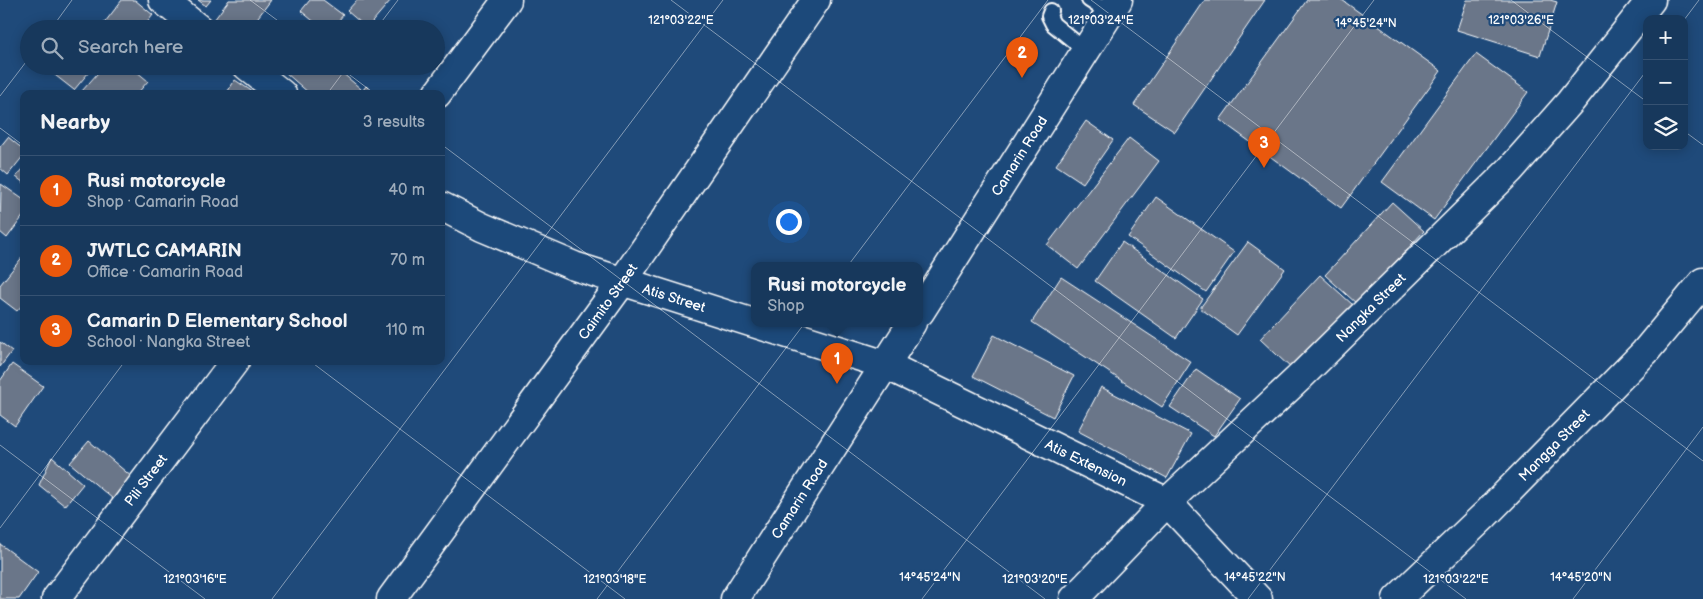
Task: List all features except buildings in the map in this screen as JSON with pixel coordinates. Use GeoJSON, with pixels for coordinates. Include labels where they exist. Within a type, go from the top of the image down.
{"type":"FeatureCollection","features":[{"type":"Feature","properties":{"kind":"street"},"geometry":{"type":"LineString","coordinates":[[162,0],[188,20]]}},
{"type":"Feature","properties":{"kind":"street"},"geometry":{"type":"LineString","coordinates":[[440,90],[507,0]]}},
{"type":"Feature","properties":{"kind":"street","name":"Caimito Street"},"geometry":{"type":"LineString","coordinates":[[390,599],[622,282],[816,0]]}},
{"type":"Feature","properties":{"kind":"street","name":"Nangka Street"},"geometry":{"type":"LineString","coordinates":[[1074,599],[1167,502],[1307,371],[1510,170],[1570,102],[1651,0]]}},
{"type":"Feature","properties":{"kind":"street","name":"Camarin Road"},"geometry":{"type":"LineString","coordinates":[[923,307],[1086,51],[1105,4]]}},
{"type":"Feature","properties":{"kind":"street"},"geometry":{"type":"LineString","coordinates":[[258,75],[277,90]]}},
{"type":"Feature","properties":{"kind":"street","name":"Atis Street"},"geometry":{"type":"LineString","coordinates":[[445,208],[482,227],[566,263],[751,322]]}},
{"type":"Feature","properties":{"kind":"street","name":"Mangga Street"},"geometry":{"type":"LineString","coordinates":[[1397,599],[1485,515],[1645,352],[1703,282]]}},
{"type":"Feature","properties":{"kind":"street","name":"Atis Street"},"geometry":{"type":"LineString","coordinates":[[767,327],[886,364]]}},
{"type":"Feature","properties":{"kind":"street","name":"Camarin Road"},"geometry":{"type":"LineString","coordinates":[[735,599],[909,327]]}},
{"type":"Feature","properties":{"kind":"street","name":"Atis Extension"},"geometry":{"type":"LineString","coordinates":[[886,364],[1167,502],[1258,599]]}},
{"type":"Feature","properties":{"kind":"street","name":"Pili Street"},"geometry":{"type":"LineString","coordinates":[[56,599],[232,365]]}},
{"type":"Feature","properties":{"kind":"lane"},"geometry":{"type":"LineString","coordinates":[[1051,11],[1049,16],[1053,24],[1086,51]]}},
{"type":"Feature","properties":{"kind":"place","name":"JWTLC CAMARIN"},"geometry":{"type":"Point","coordinates":[1022,78]}},
{"type":"Feature","properties":{"kind":"place","name":"Camarin D Elementary School"},"geometry":{"type":"Point","coordinates":[1264,168]}},
{"type":"Feature","properties":{"kind":"place","name":"Rusi motorcycle"},"geometry":{"type":"Point","coordinates":[837,384]}}]}
